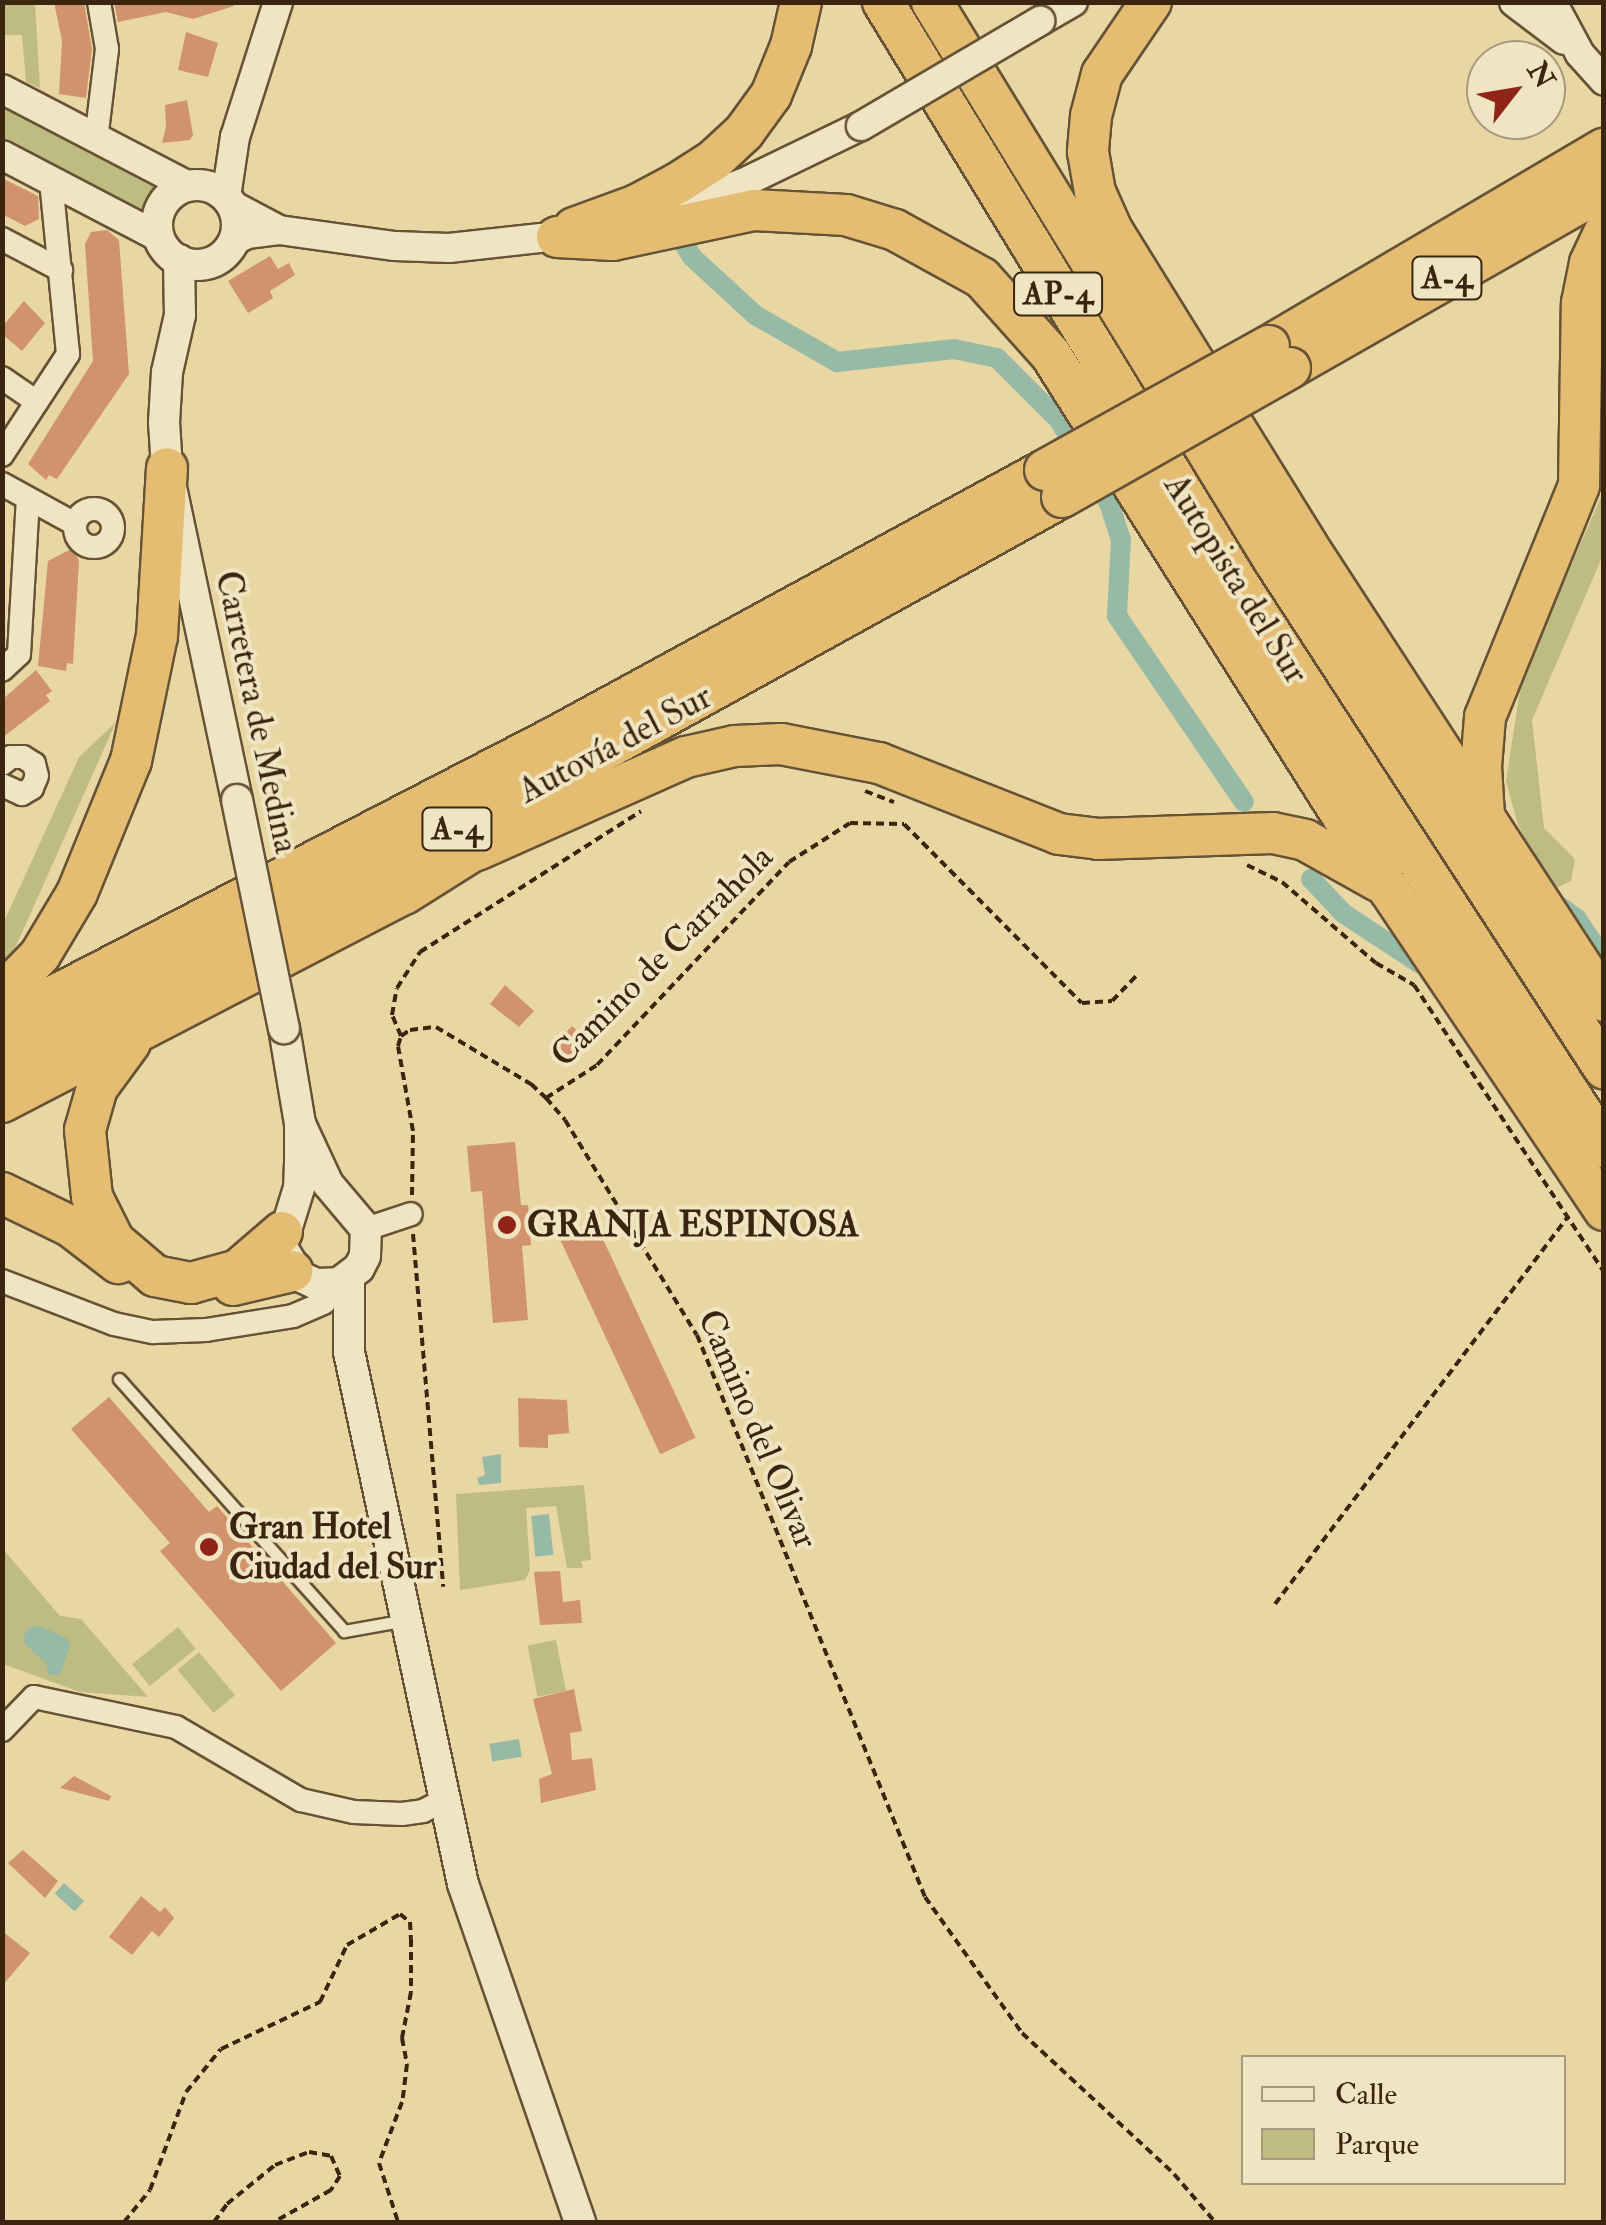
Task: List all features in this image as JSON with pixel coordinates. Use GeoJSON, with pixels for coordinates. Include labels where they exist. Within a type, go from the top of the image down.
{"type":"FeatureCollection","features":[{"type":"Feature","properties":{"kind":"highway"},"geometry":{"type":"LineString","coordinates":[[557,237],[678,183],[714,160],[744,132],[772,96],[791,46],[800,2]]}},
{"type":"Feature","properties":{"kind":"highway","name":"Autopista del Sur"},"geometry":{"type":"LineString","coordinates":[[883,2],[1236,582],[1604,1147]]}},
{"type":"Feature","properties":{"kind":"highway","name":"Autopista del Sur"},"geometry":{"type":"LineString","coordinates":[[932,2],[1275,562],[1604,1068]]}},
{"type":"Feature","properties":{"kind":"highway"},"geometry":{"type":"LineString","coordinates":[[1151,2],[1102,74],[1091,116],[1088,152],[1096,192],[1112,230],[1484,820],[1604,1001]]}},
{"type":"Feature","properties":{"kind":"highway","name":"A-4"},"geometry":{"type":"LineString","coordinates":[[1280,357],[1566,174],[1602,138]]}},
{"type":"Feature","properties":{"kind":"highway","name":"A-4"},"geometry":{"type":"LineString","coordinates":[[1054,484],[1280,357],[1604,189]]}},
{"type":"Feature","properties":{"kind":"highway"},"geometry":{"type":"LineString","coordinates":[[557,237],[613,240],[754,210],[846,215],[895,230],[982,278],[1051,355],[1388,888],[1585,1214]]}},
{"type":"Feature","properties":{"kind":"highway"},"geometry":{"type":"LineString","coordinates":[[1484,820],[1480,768],[1485,717],[1580,484],[1582,303],[1590,263],[1604,233]]}},
{"type":"Feature","properties":{"kind":"highway"},"geometry":{"type":"LineString","coordinates":[[2,994],[40,956],[78,893],[131,761],[157,636],[167,468]]}},
{"type":"Feature","properties":{"kind":"highway","name":"Autovía del Sur"},"geometry":{"type":"LineString","coordinates":[[2,1062],[361,880],[782,654],[1054,484]]}},
{"type":"Feature","properties":{"kind":"highway","name":"Autovía del Sur"},"geometry":{"type":"LineString","coordinates":[[2,1023],[1054,484]]}},
{"type":"Feature","properties":{"kind":"highway"},"geometry":{"type":"LineString","coordinates":[[2,1102],[404,894],[535,810],[696,717],[782,654]]}},
{"type":"Feature","properties":{"kind":"highway"},"geometry":{"type":"LineString","coordinates":[[477,850],[516,836],[636,776],[686,757],[735,746],[782,744],[879,763],[1059,834],[1138,838],[1234,832],[1305,840],[1388,888]]}},
{"type":"Feature","properties":{"kind":"highway"},"geometry":{"type":"LineString","coordinates":[[141,1032],[106,1071],[85,1130],[92,1198],[114,1241],[155,1276],[191,1283],[238,1270],[287,1222]]}},
{"type":"Feature","properties":{"kind":"highway"},"geometry":{"type":"LineString","coordinates":[[2,1193],[37,1206],[137,1275],[173,1292],[307,1285]]}},
{"type":"Feature","properties":{"kind":"main road"},"geometry":{"type":"LineString","coordinates":[[212,193],[237,229],[234,241],[221,257],[180,254],[160,211],[166,200],[212,193]]}},
{"type":"Feature","properties":{"kind":"main road","name":"Carretera de Medina"},"geometry":{"type":"LineString","coordinates":[[180,254],[180,315],[167,372],[167,468],[284,1028],[300,1124]]}},
{"type":"Feature","properties":{"kind":"main road"},"geometry":{"type":"LineString","coordinates":[[300,1124],[312,1158],[366,1229],[365,1256],[349,1277],[328,1285],[307,1285]]}},
{"type":"Feature","properties":{"kind":"main road"},"geometry":{"type":"LineString","coordinates":[[300,1124],[298,1188],[281,1246],[349,1352]]}},
{"type":"Feature","properties":{"kind":"main road"},"geometry":{"type":"LineString","coordinates":[[287,1222],[322,1198],[347,1204]]}},
{"type":"Feature","properties":{"kind":"main road"},"geometry":{"type":"LineString","coordinates":[[349,1277],[349,1352],[463,1884],[580,2222]]}},
{"type":"Feature","properties":{"kind":"street"},"geometry":{"type":"LineString","coordinates":[[96,140],[108,49],[99,2]]}},
{"type":"Feature","properties":{"kind":"street"},"geometry":{"type":"LineString","coordinates":[[212,193],[219,167],[235,136],[278,2]]}},
{"type":"Feature","properties":{"kind":"street"},"geometry":{"type":"LineString","coordinates":[[234,241],[247,234],[279,230],[341,241],[449,248],[557,237],[692,203],[860,126],[1073,2]]}},
{"type":"Feature","properties":{"kind":"street"},"geometry":{"type":"LineString","coordinates":[[1514,2],[1532,11],[1604,81]]}},
{"type":"Feature","properties":{"kind":"street"},"geometry":{"type":"LineString","coordinates":[[1552,2],[1580,54]]}},
{"type":"Feature","properties":{"kind":"street"},"geometry":{"type":"LineString","coordinates":[[2,88],[96,140],[212,193],[279,230]]}},
{"type":"Feature","properties":{"kind":"street"},"geometry":{"type":"LineString","coordinates":[[2,154],[180,254]]}},
{"type":"Feature","properties":{"kind":"street"},"geometry":{"type":"LineString","coordinates":[[2,456],[68,354],[51,180]]}},
{"type":"Feature","properties":{"kind":"street"},"geometry":{"type":"LineString","coordinates":[[2,239],[61,270]]}},
{"type":"Feature","properties":{"kind":"street"},"geometry":{"type":"LineString","coordinates":[[2,378],[37,402]]}},
{"type":"Feature","properties":{"kind":"street"},"geometry":{"type":"LineString","coordinates":[[2,484],[75,524]]}},
{"type":"Feature","properties":{"kind":"street"},"geometry":{"type":"LineString","coordinates":[[2,670],[19,654],[11,629],[28,500]]}},
{"type":"Feature","properties":{"kind":"street"},"geometry":{"type":"LineString","coordinates":[[2,764],[11,757],[23,757],[34,764],[37,776],[32,788],[22,794],[2,786]]}},
{"type":"Feature","properties":{"kind":"street"},"geometry":{"type":"LineString","coordinates":[[366,1229],[411,1214]]}},
{"type":"Feature","properties":{"kind":"street"},"geometry":{"type":"LineString","coordinates":[[2,1281],[114,1324],[152,1332],[206,1330],[294,1316],[307,1285]]}},
{"type":"Feature","properties":{"kind":"street"},"geometry":{"type":"LineString","coordinates":[[2,1730],[34,1697],[176,1727],[301,1800],[354,1812],[402,1814],[423,1811],[445,1800]]}},
{"type":"Feature","properties":{"kind":"lane"},"geometry":{"type":"LineString","coordinates":[[119,1379],[344,1631],[406,1620]]}},
{"type":"Feature","properties":{"kind":"path"},"geometry":{"type":"LineString","coordinates":[[858,788],[910,808]]}},
{"type":"Feature","properties":{"kind":"path"},"geometry":{"type":"LineString","coordinates":[[443,1587],[411,1214],[413,1131],[398,1046],[401,1036],[392,1015],[396,988],[420,952],[494,909],[619,822],[650,806]]}},
{"type":"Feature","properties":{"kind":"path","name":"Camino de Carrahola"},"geometry":{"type":"LineString","coordinates":[[546,1098],[597,1065],[789,862],[850,823],[904,824],[1082,1003],[1112,1001],[1138,974]]}},
{"type":"Feature","properties":{"kind":"path"},"geometry":{"type":"LineString","coordinates":[[1242,862],[1282,882],[1376,963],[1414,985],[1585,1214],[1604,1272]]}},
{"type":"Feature","properties":{"kind":"path","name":"Camino del Olivar"},"geometry":{"type":"LineString","coordinates":[[401,1036],[425,1026],[450,1033],[546,1098],[566,1120],[696,1335],[925,1897],[1022,2033],[1174,2174],[1214,2222]]}},
{"type":"Feature","properties":{"kind":"path"},"geometry":{"type":"LineString","coordinates":[[1275,1604],[1585,1214]]}},
{"type":"Feature","properties":{"kind":"path"},"geometry":{"type":"LineString","coordinates":[[124,2222],[150,2190],[186,2092],[221,2049],[320,2002],[346,1945],[400,1914],[410,1922],[411,1992],[402,2038],[406,2064],[402,2102],[380,2163],[398,2222]]}},
{"type":"Feature","properties":{"kind":"path"},"geometry":{"type":"LineString","coordinates":[[214,2222],[227,2204],[275,2165],[309,2152],[331,2156],[340,2176],[331,2190],[274,2222]]}},
{"type":"Feature","properties":{"kind":"green space"},"geometry":{"type":"Polygon","coordinates":[[[2,3],[35,3],[40,88],[26,82],[22,35],[3,35],[2,3]]]}},
{"type":"Feature","properties":{"kind":"green space"},"geometry":{"type":"Polygon","coordinates":[[[2,102],[164,184],[157,190],[149,222],[3,143],[2,102]]]}},
{"type":"Feature","properties":{"kind":"green space"},"geometry":{"type":"Polygon","coordinates":[[[1603,460],[1603,555],[1532,720],[1544,828],[1575,859],[1571,881],[1552,890],[1518,825],[1506,781],[1522,678],[1601,497],[1603,460]]]}},
{"type":"Feature","properties":{"kind":"green space"},"geometry":{"type":"Polygon","coordinates":[[[116,722],[3,968],[3,924],[79,757],[116,722]]]}},
{"type":"Feature","properties":{"kind":"green space"},"geometry":{"type":"Polygon","coordinates":[[[584,1485],[591,1560],[581,1561],[583,1568],[567,1568],[556,1506],[526,1508],[530,1570],[525,1580],[460,1590],[456,1494],[584,1485]]]}},
{"type":"Feature","properties":{"kind":"green space"},"geometry":{"type":"Polygon","coordinates":[[[2,1548],[60,1616],[81,1619],[148,1697],[80,1692],[3,1664],[2,1548]]]}},
{"type":"Feature","properties":{"kind":"green space"},"geometry":{"type":"Polygon","coordinates":[[[178,1627],[196,1649],[150,1686],[132,1664],[178,1627]]]}},
{"type":"Feature","properties":{"kind":"green space"},"geometry":{"type":"Polygon","coordinates":[[[556,1640],[566,1691],[537,1697],[528,1646],[556,1640]]]}},
{"type":"Feature","properties":{"kind":"green space"},"geometry":{"type":"Polygon","coordinates":[[[199,1652],[235,1695],[214,1713],[178,1670],[199,1652]]]}},
{"type":"Feature","properties":{"kind":"shaded area"},"geometry":{"type":"Polygon","coordinates":[[[501,1454],[501,1483],[479,1485],[477,1478],[485,1475],[482,1457],[501,1454]]]}},
{"type":"Feature","properties":{"kind":"shaded area"},"geometry":{"type":"Polygon","coordinates":[[[549,1514],[553,1555],[535,1557],[531,1516],[549,1514]]]}},
{"type":"Feature","properties":{"kind":"shaded area"},"geometry":{"type":"Polygon","coordinates":[[[41,1626],[66,1638],[70,1646],[60,1675],[49,1675],[46,1663],[25,1644],[24,1635],[30,1627],[41,1626]]]}},
{"type":"Feature","properties":{"kind":"shaded area"},"geometry":{"type":"Polygon","coordinates":[[[519,1739],[522,1757],[492,1761],[489,1744],[519,1739]]]}},
{"type":"Feature","properties":{"kind":"shaded area"},"geometry":{"type":"Polygon","coordinates":[[[64,1883],[84,1901],[75,1911],[55,1893],[64,1883]]]}},
{"type":"Feature","properties":{"kind":"building"},"geometry":{"type":"Polygon","coordinates":[[[54,2],[84,2],[92,49],[86,98],[59,94],[62,41],[54,2]]]}},
{"type":"Feature","properties":{"kind":"building"},"geometry":{"type":"Polygon","coordinates":[[[114,2],[233,2],[234,6],[193,19],[166,12],[118,22],[114,2]]]}},
{"type":"Feature","properties":{"kind":"building"},"geometry":{"type":"Polygon","coordinates":[[[186,32],[218,43],[208,77],[178,70],[186,32]]]}},
{"type":"Feature","properties":{"kind":"building"},"geometry":{"type":"Polygon","coordinates":[[[187,100],[193,135],[190,140],[162,143],[165,105],[187,100]]]}},
{"type":"Feature","properties":{"kind":"building"},"geometry":{"type":"Polygon","coordinates":[[[2,178],[38,196],[39,219],[25,226],[2,214],[2,178]]]}},
{"type":"Feature","properties":{"kind":"building"},"geometry":{"type":"Polygon","coordinates":[[[107,230],[119,240],[129,374],[57,479],[49,475],[46,480],[28,464],[93,361],[85,244],[91,232],[107,230]]]}},
{"type":"Feature","properties":{"kind":"building"},"geometry":{"type":"Polygon","coordinates":[[[270,256],[278,269],[289,263],[295,275],[270,291],[273,298],[248,313],[228,281],[270,256]]]}},
{"type":"Feature","properties":{"kind":"building"},"geometry":{"type":"Polygon","coordinates":[[[24,301],[45,323],[22,351],[2,334],[2,327],[24,301]]]}},
{"type":"Feature","properties":{"kind":"building"},"geometry":{"type":"Polygon","coordinates":[[[73,548],[79,561],[73,664],[67,663],[66,671],[38,666],[48,561],[73,548]]]}},
{"type":"Feature","properties":{"kind":"building"},"geometry":{"type":"Polygon","coordinates":[[[36,670],[52,691],[46,695],[50,701],[2,738],[2,700],[36,670]]]}},
{"type":"Feature","properties":{"kind":"building"},"geometry":{"type":"Polygon","coordinates":[[[505,985],[534,1011],[519,1027],[490,1004],[505,985]]]}},
{"type":"Feature","properties":{"kind":"building"},"geometry":{"type":"Polygon","coordinates":[[[572,1026],[589,1042],[572,1060],[555,1044],[572,1026]]]}},
{"type":"Feature","properties":{"kind":"building","name":"GRANJA ESPINOSA"},"geometry":{"type":"Polygon","coordinates":[[[515,1142],[521,1205],[528,1205],[531,1245],[522,1246],[528,1320],[493,1323],[482,1191],[471,1192],[467,1146],[515,1142]]]}},
{"type":"Feature","properties":{"kind":"building"},"geometry":{"type":"Polygon","coordinates":[[[595,1222],[696,1438],[660,1454],[560,1238],[595,1222]]]}},
{"type":"Feature","properties":{"kind":"building","name":"Gran Hotel Ciudad del Sur"},"geometry":{"type":"Polygon","coordinates":[[[109,1397],[209,1512],[217,1506],[336,1643],[281,1691],[160,1551],[170,1543],[71,1429],[109,1397]]]}},
{"type":"Feature","properties":{"kind":"building"},"geometry":{"type":"Polygon","coordinates":[[[518,1398],[567,1400],[569,1433],[548,1435],[548,1448],[519,1447],[518,1398]]]}},
{"type":"Feature","properties":{"kind":"building"},"geometry":{"type":"Polygon","coordinates":[[[560,1571],[563,1602],[580,1600],[582,1623],[540,1625],[534,1572],[560,1571]]]}},
{"type":"Feature","properties":{"kind":"building"},"geometry":{"type":"Polygon","coordinates":[[[574,1689],[582,1731],[570,1733],[572,1760],[592,1758],[596,1790],[541,1803],[539,1779],[552,1774],[533,1699],[574,1689]]]}},
{"type":"Feature","properties":{"kind":"building"},"geometry":{"type":"Polygon","coordinates":[[[74,1776],[111,1796],[109,1801],[60,1788],[74,1776]]]}},
{"type":"Feature","properties":{"kind":"building"},"geometry":{"type":"Polygon","coordinates":[[[23,1850],[58,1881],[45,1898],[8,1863],[23,1850]]]}},
{"type":"Feature","properties":{"kind":"building"},"geometry":{"type":"Polygon","coordinates":[[[141,1896],[160,1912],[165,1907],[174,1918],[159,1937],[152,1931],[132,1955],[109,1937],[141,1896]]]}},
{"type":"Feature","properties":{"kind":"building"},"geometry":{"type":"Polygon","coordinates":[[[2,1931],[30,1953],[2,1986],[2,1931]]]}},
{"type":"Feature","properties":{"kind":"waterway"},"geometry":{"type":"LineString","coordinates":[[679,236],[692,257],[755,315],[837,362],[954,349],[997,358],[1059,420],[1109,503],[1121,539],[1117,616],[1244,802]]}},
{"type":"Feature","properties":{"kind":"waterway"},"geometry":{"type":"LineString","coordinates":[[1311,879],[1343,913],[1420,964]]}},
{"type":"Feature","properties":{"kind":"waterway"},"geometry":{"type":"LineString","coordinates":[[1555,903],[1577,919],[1604,960]]}},
{"type":"Feature","properties":{"kind":"place","name":"GRANJA ESPINOSA"},"geometry":{"type":"Point","coordinates":[507,1225]}},
{"type":"Feature","properties":{"kind":"place","name":"Gran Hotel Ciudad del Sur"},"geometry":{"type":"Point","coordinates":[209,1547]}}]}
